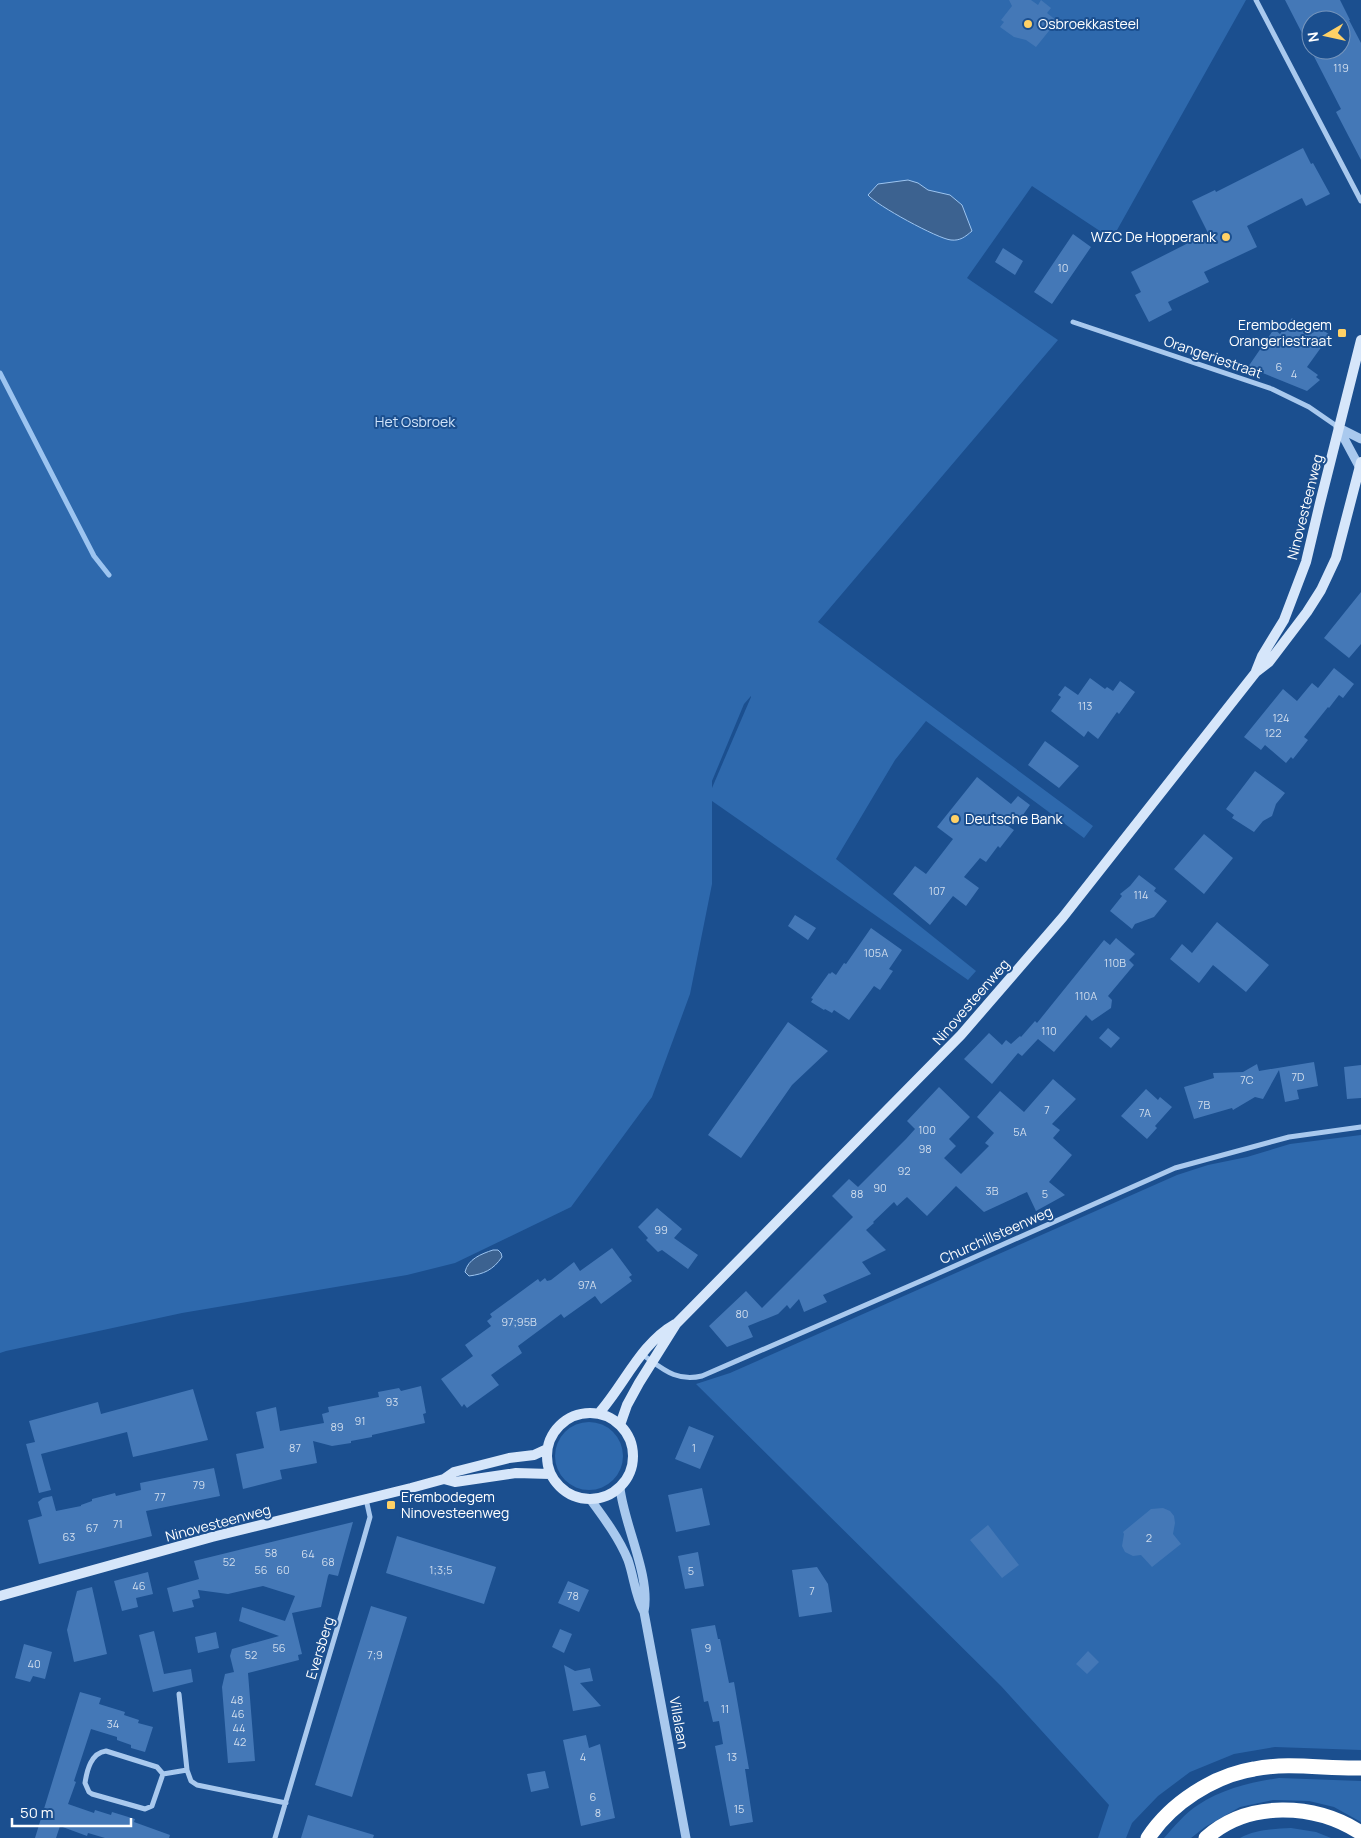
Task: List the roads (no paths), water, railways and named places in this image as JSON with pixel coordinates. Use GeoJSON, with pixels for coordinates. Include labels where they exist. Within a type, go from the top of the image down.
{"type":"FeatureCollection","features":[{"type":"Feature","properties":{"kind":"highway"},"geometry":{"type":"LineString","coordinates":[[1148,1838],[1169,1814],[1192,1794],[1229,1776],[1254,1769],[1275,1767],[1361,1768]]}},
{"type":"Feature","properties":{"kind":"highway"},"geometry":{"type":"LineString","coordinates":[[1206,1838],[1230,1821],[1265,1810],[1284,1809],[1306,1812],[1326,1818],[1342,1823],[1361,1833]]}},
{"type":"Feature","properties":{"kind":"main road","name":"Ninovesteenweg"},"geometry":{"type":"LineString","coordinates":[[1256,672],[1262,656],[1284,620],[1306,562],[1361,340]]}},
{"type":"Feature","properties":{"kind":"main road","name":"Ninovesteenweg"},"geometry":{"type":"LineString","coordinates":[[599,1414],[676,1324],[961,1035],[1063,917],[1256,672],[1269,662],[1307,612],[1321,590],[1336,558],[1360,467]]}},
{"type":"Feature","properties":{"kind":"main road","name":"Ninovesteenweg"},"geometry":{"type":"LineString","coordinates":[[620,1425],[647,1358]]}},
{"type":"Feature","properties":{"kind":"main road"},"geometry":{"type":"LineString","coordinates":[[585,1413],[599,1414],[610,1418],[620,1425],[628,1436],[633,1449],[632,1463],[628,1476],[620,1488],[606,1496],[590,1500],[578,1498],[567,1493],[557,1484],[550,1474],[547,1462],[547,1449],[552,1436],[560,1425],[571,1417],[585,1413]]}},
{"type":"Feature","properties":{"kind":"main road","name":"Ninovesteenweg"},"geometry":{"type":"LineString","coordinates":[[0,1596],[212,1537],[444,1479],[454,1472],[510,1458],[534,1455],[547,1449]]}},
{"type":"Feature","properties":{"kind":"main road","name":"Ninovesteenweg"},"geometry":{"type":"LineString","coordinates":[[444,1479],[455,1482],[516,1473],[550,1474]]}},
{"type":"Feature","properties":{"kind":"street"},"geometry":{"type":"LineString","coordinates":[[1256,0],[1361,201]]}},
{"type":"Feature","properties":{"kind":"street","name":"Orangeriestraat"},"geometry":{"type":"LineString","coordinates":[[1073,322],[1272,389],[1308,407],[1338,427]]}},
{"type":"Feature","properties":{"kind":"street"},"geometry":{"type":"LineString","coordinates":[[1338,427],[1361,439]]}},
{"type":"Feature","properties":{"kind":"street"},"geometry":{"type":"LineString","coordinates":[[1338,427],[1360,467]]}},
{"type":"Feature","properties":{"kind":"street","name":"Churchillsteenweg"},"geometry":{"type":"LineString","coordinates":[[647,1358],[669,1373],[678,1376],[691,1379],[702,1376],[930,1278],[1175,1168],[1290,1137],[1361,1127]]}},
{"type":"Feature","properties":{"kind":"street","name":"Villalaan"},"geometry":{"type":"LineString","coordinates":[[620,1488],[623,1509],[638,1558],[646,1600],[644,1612],[686,1838]]}},
{"type":"Feature","properties":{"kind":"street","name":"Eversberg"},"geometry":{"type":"LineString","coordinates":[[275,1838],[370,1517],[366,1499]]}},
{"type":"Feature","properties":{"kind":"street","name":"Villalaan"},"geometry":{"type":"LineString","coordinates":[[590,1500],[608,1524],[628,1561],[638,1602],[644,1612]]}},
{"type":"Feature","properties":{"kind":"street"},"geometry":{"type":"LineString","coordinates":[[628,1561],[638,1558]]}},
{"type":"Feature","properties":{"kind":"street"},"geometry":{"type":"LineString","coordinates":[[179,1694],[186,1770],[191,1781],[197,1785],[286,1803]]}},
{"type":"Feature","properties":{"kind":"street"},"geometry":{"type":"LineString","coordinates":[[106,1751],[157,1768],[163,1774],[152,1806],[145,1809],[92,1794],[85,1783],[94,1756],[99,1752],[106,1751]]}},
{"type":"Feature","properties":{"kind":"street"},"geometry":{"type":"LineString","coordinates":[[163,1774],[186,1770]]}},
{"type":"Feature","properties":{"kind":"waterway"},"geometry":{"type":"LineString","coordinates":[[0,373],[94,556],[109,575]]}},
{"type":"Feature","properties":{"kind":"place","name":"Osbroekkasteel"},"geometry":{"type":"Point","coordinates":[1028,24]}},
{"type":"Feature","properties":{"kind":"place","name":"WZC De Hopperank"},"geometry":{"type":"Point","coordinates":[1226,237]}},
{"type":"Feature","properties":{"kind":"place","name":"Erembodegem Orangeriestraat"},"geometry":{"type":"Point","coordinates":[1342,333]}},
{"type":"Feature","properties":{"kind":"place","name":"Deutsche Bank"},"geometry":{"type":"Point","coordinates":[955,819]}},
{"type":"Feature","properties":{"kind":"place","name":"Erembodegem Ninovesteenweg"},"geometry":{"type":"Point","coordinates":[391,1505]}},
{"type":"Feature","properties":{"kind":"park label","name":"Het Osbroek"},"geometry":{"type":"Point","coordinates":[415,422]}}]}
